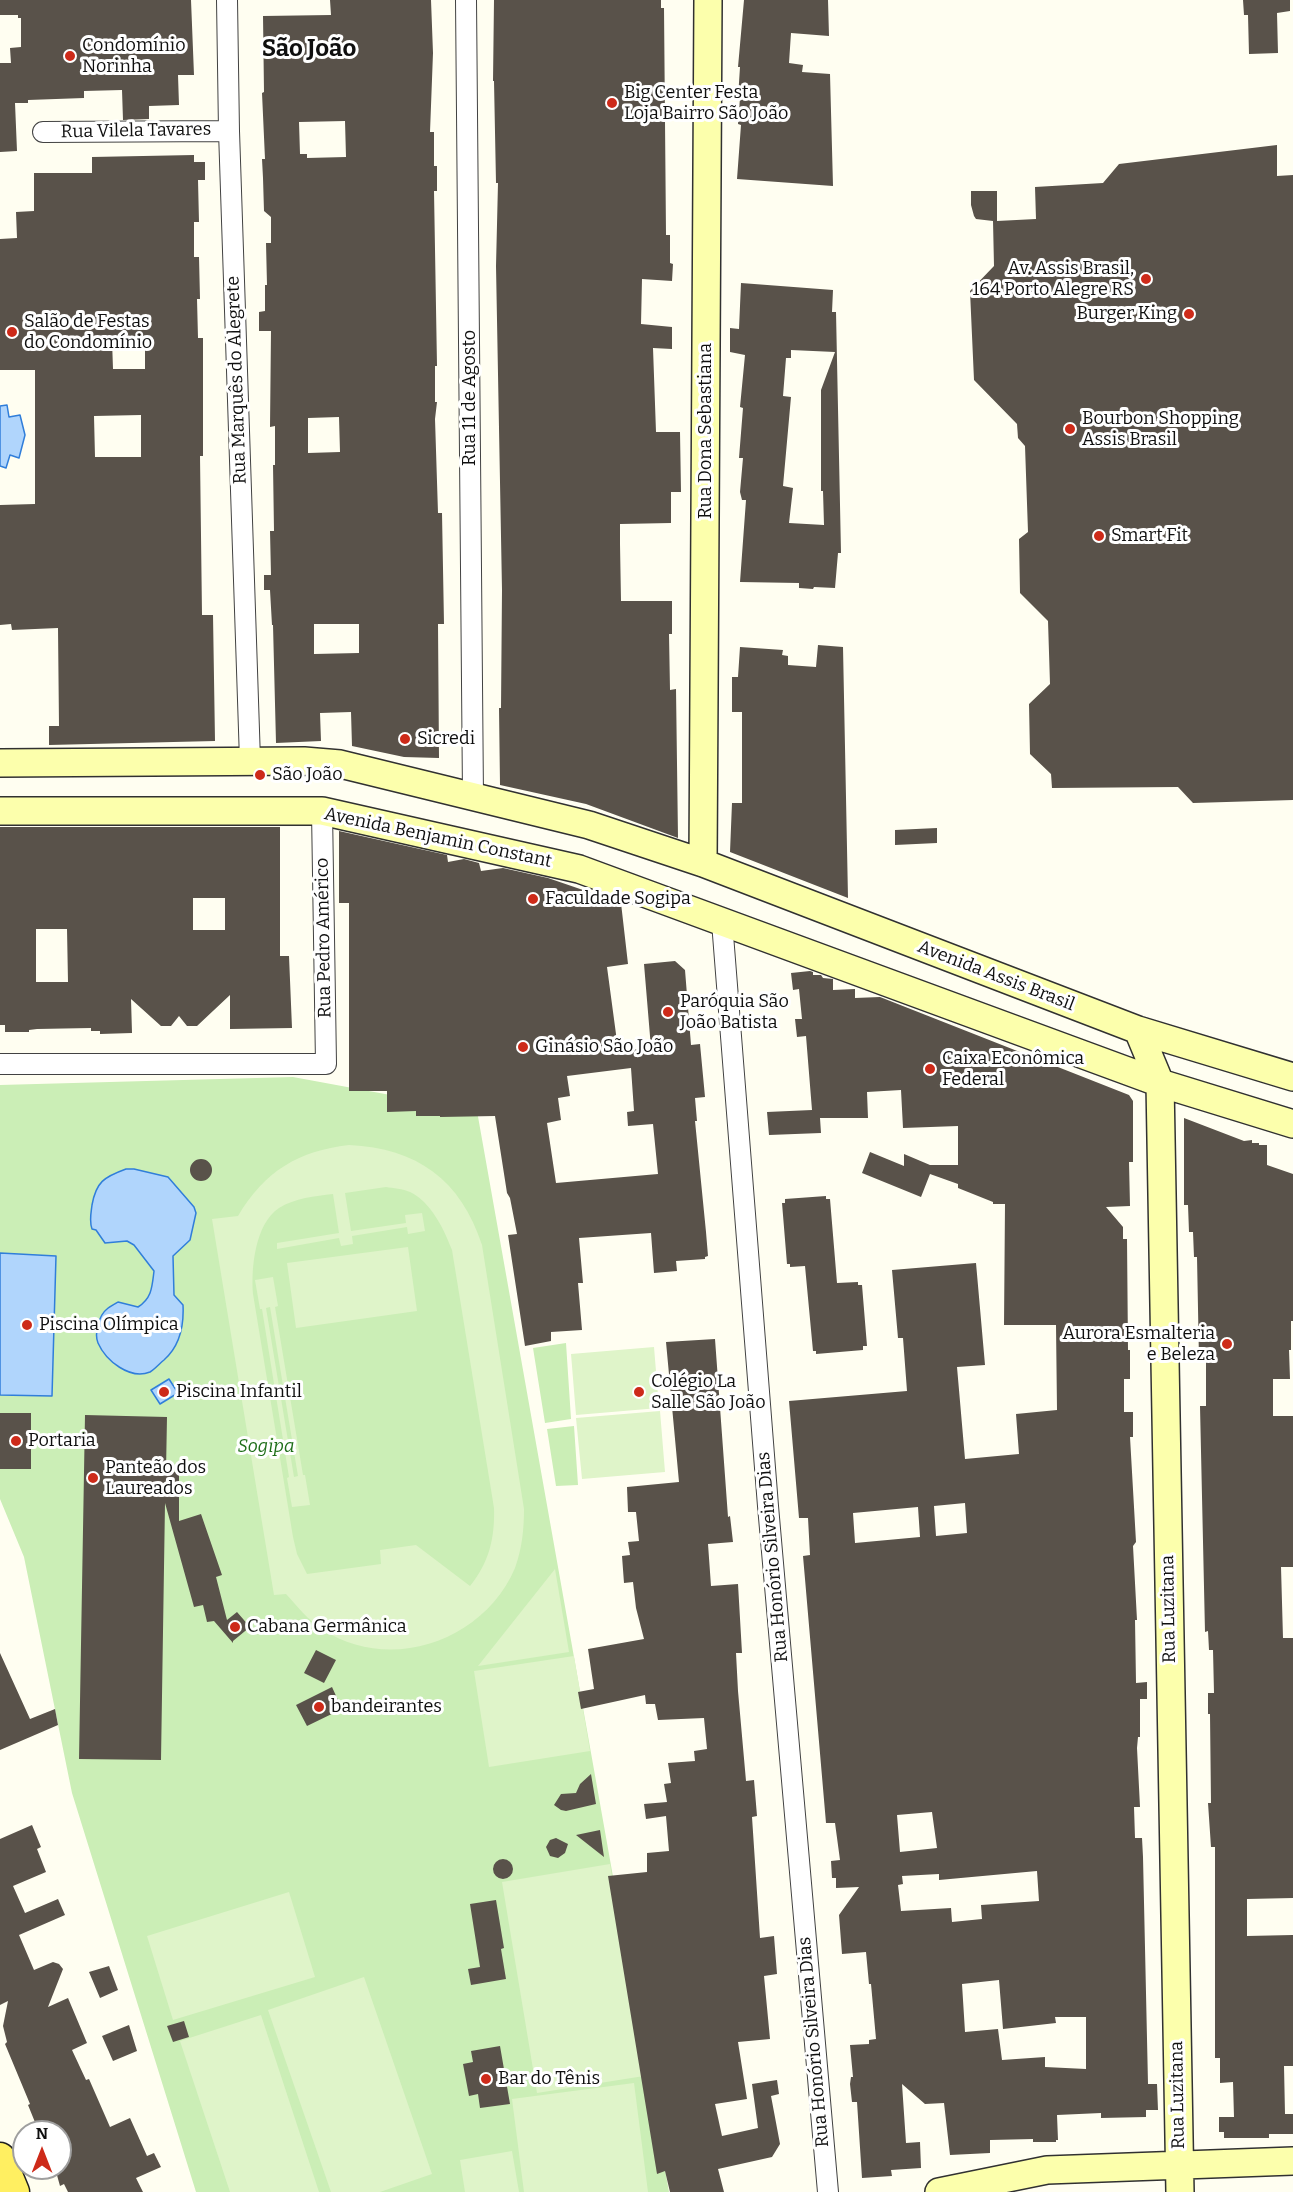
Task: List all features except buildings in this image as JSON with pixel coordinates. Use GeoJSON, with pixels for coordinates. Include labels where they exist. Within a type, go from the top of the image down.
{"type":"FeatureCollection","features":[{"type":"Feature","properties":{"kind":"main road","name":"Rua Dona Sebastiana"},"geometry":{"type":"LineString","coordinates":[[703,863],[708,0]]}},
{"type":"Feature","properties":{"kind":"main road"},"geometry":{"type":"LineString","coordinates":[[0,763],[304,760],[340,764],[589,825],[703,863]]}},
{"type":"Feature","properties":{"kind":"main road","name":"Avenida Benjamin Constant"},"geometry":{"type":"LineString","coordinates":[[0,812],[322,812],[579,869],[722,922]]}},
{"type":"Feature","properties":{"kind":"main road","name":"Avenida Assis Brasil"},"geometry":{"type":"LineString","coordinates":[[703,863],[1138,1030],[1293,1077]]}},
{"type":"Feature","properties":{"kind":"main road"},"geometry":{"type":"LineString","coordinates":[[722,922],[1160,1083],[1293,1124]]}},
{"type":"Feature","properties":{"kind":"main road","name":"Rua Luzitana"},"geometry":{"type":"LineString","coordinates":[[1138,1030],[1160,1083],[1180,2192]]}},
{"type":"Feature","properties":{"kind":"main road"},"geometry":{"type":"LineString","coordinates":[[0,2158],[14,2192]]}},
{"type":"Feature","properties":{"kind":"main road"},"geometry":{"type":"LineString","coordinates":[[939,2192],[1047,2169],[1293,2161]]}},
{"type":"Feature","properties":{"kind":"street","name":"Rua Marquês do Alegrete"},"geometry":{"type":"LineString","coordinates":[[227,0],[229,131],[250,760]]}},
{"type":"Feature","properties":{"kind":"street","name":"Rua 11 de Agosto"},"geometry":{"type":"LineString","coordinates":[[466,0],[473,796]]}},
{"type":"Feature","properties":{"kind":"street","name":"Rua Vilela Tavares"},"geometry":{"type":"LineString","coordinates":[[44,132],[229,131]]}},
{"type":"Feature","properties":{"kind":"street","name":"Rua Pedro Américo"},"geometry":{"type":"LineString","coordinates":[[0,1064],[326,1064],[322,812]]}},
{"type":"Feature","properties":{"kind":"street","name":"Rua Honório Silveira Dias"},"geometry":{"type":"LineString","coordinates":[[722,922],[768,1506],[828,2192]]}},
{"type":"Feature","properties":{"kind":"green space","name":"Sogipa"},"geometry":{"type":"Polygon","coordinates":[[[293,1077],[477,1111],[669,2192],[196,2192],[72,1793],[24,1557],[0,1499],[0,1085],[293,1077]]]}},
{"type":"Feature","properties":{"kind":"green space"},"geometry":{"type":"Polygon","coordinates":[[[349,1145],[373,1147],[415,1161],[433,1172],[449,1186],[462,1202],[473,1222],[482,1245],[524,1509],[522,1539],[517,1561],[501,1593],[481,1615],[458,1631],[432,1643],[405,1649],[376,1649],[349,1642],[322,1629],[286,1594],[274,1595],[212,1219],[238,1216],[248,1200],[284,1166],[314,1152],[349,1145]],[[386,1187],[345,1193],[351,1231],[406,1223],[405,1215],[422,1213],[425,1231],[408,1234],[407,1227],[352,1236],[353,1244],[341,1246],[339,1238],[277,1249],[277,1243],[339,1233],[333,1194],[298,1200],[279,1208],[265,1225],[256,1247],[253,1294],[293,1537],[297,1554],[307,1574],[381,1564],[380,1550],[416,1545],[470,1586],[490,1550],[494,1508],[452,1250],[441,1225],[424,1202],[410,1192],[386,1187]]]}},
{"type":"Feature","properties":{"kind":"green space"},"geometry":{"type":"Polygon","coordinates":[[[408,1247],[417,1311],[296,1328],[287,1263],[408,1247]]]}},
{"type":"Feature","properties":{"kind":"green space"},"geometry":{"type":"Polygon","coordinates":[[[273,1277],[278,1306],[275,1307],[310,1505],[292,1507],[262,1309],[260,1309],[255,1280],[273,1277]],[[270,1307],[266,1308],[294,1477],[298,1476],[270,1307]]]}},
{"type":"Feature","properties":{"kind":"green space"},"geometry":{"type":"Polygon","coordinates":[[[566,1343],[571,1419],[545,1423],[533,1348],[566,1343]]]}},
{"type":"Feature","properties":{"kind":"green space"},"geometry":{"type":"Polygon","coordinates":[[[654,1347],[659,1408],[576,1415],[571,1354],[654,1347]]]}},
{"type":"Feature","properties":{"kind":"green space"},"geometry":{"type":"Polygon","coordinates":[[[660,1411],[665,1472],[582,1479],[576,1418],[660,1411]]]}},
{"type":"Feature","properties":{"kind":"green space"},"geometry":{"type":"Polygon","coordinates":[[[574,1426],[578,1485],[556,1486],[547,1429],[574,1426]]]}},
{"type":"Feature","properties":{"kind":"green space"},"geometry":{"type":"Polygon","coordinates":[[[555,1569],[569,1652],[478,1666],[555,1569]]]}},
{"type":"Feature","properties":{"kind":"green space"},"geometry":{"type":"Polygon","coordinates":[[[574,1656],[590,1751],[489,1767],[474,1671],[574,1656]]]}},
{"type":"Feature","properties":{"kind":"green space"},"geometry":{"type":"Polygon","coordinates":[[[610,1864],[644,2076],[537,2093],[502,1882],[610,1864]]]}},
{"type":"Feature","properties":{"kind":"green space"},"geometry":{"type":"Polygon","coordinates":[[[289,1892],[315,1977],[173,2020],[147,1936],[289,1892]]]}},
{"type":"Feature","properties":{"kind":"green space"},"geometry":{"type":"Polygon","coordinates":[[[364,1977],[432,2174],[380,2192],[331,2192],[268,2010],[364,1977]]]}},
{"type":"Feature","properties":{"kind":"green space"},"geometry":{"type":"Polygon","coordinates":[[[261,2015],[319,2192],[230,2192],[180,2041],[261,2015]]]}},
{"type":"Feature","properties":{"kind":"green space"},"geometry":{"type":"Polygon","coordinates":[[[634,2083],[648,2192],[524,2192],[512,2099],[634,2083]]]}},
{"type":"Feature","properties":{"kind":"green space"},"geometry":{"type":"Polygon","coordinates":[[[512,2151],[519,2192],[465,2192],[460,2160],[512,2151]]]}},
{"type":"Feature","properties":{"kind":"water"},"geometry":{"type":"Polygon","coordinates":[[[7,405],[9,417],[20,415],[25,435],[19,458],[10,455],[6,468],[0,466],[0,406],[7,405]]]}},
{"type":"Feature","properties":{"kind":"water"},"geometry":{"type":"Polygon","coordinates":[[[126,1169],[168,1177],[194,1207],[196,1213],[190,1240],[173,1256],[174,1295],[183,1305],[180,1335],[169,1354],[152,1371],[142,1374],[127,1371],[113,1362],[102,1350],[97,1339],[98,1325],[104,1312],[118,1302],[138,1307],[143,1304],[149,1296],[153,1282],[154,1271],[134,1245],[127,1241],[105,1243],[91,1226],[92,1205],[102,1181],[126,1169]]]}},
{"type":"Feature","properties":{"kind":"water","name":"Piscina Olímpica"},"geometry":{"type":"Polygon","coordinates":[[[0,1253],[56,1256],[52,1396],[0,1395],[0,1253]]]}},
{"type":"Feature","properties":{"kind":"water","name":"Piscina Infantil"},"geometry":{"type":"Polygon","coordinates":[[[169,1379],[178,1393],[160,1404],[151,1390],[169,1379]]]}},
{"type":"Feature","properties":{"kind":"place","name":"Condomínio Norinha"},"geometry":{"type":"Point","coordinates":[70,56]}},
{"type":"Feature","properties":{"kind":"place","name":"Big Center Festa Loja Bairro São João"},"geometry":{"type":"Point","coordinates":[612,103]}},
{"type":"Feature","properties":{"kind":"place","name":"Av. Assis Brasil, 164 Porto Alegre RS"},"geometry":{"type":"Point","coordinates":[1146,279]}},
{"type":"Feature","properties":{"kind":"place","name":"Burger King"},"geometry":{"type":"Point","coordinates":[1189,314]}},
{"type":"Feature","properties":{"kind":"place","name":"Salão de Festas do Condomínio"},"geometry":{"type":"Point","coordinates":[12,332]}},
{"type":"Feature","properties":{"kind":"place","name":"Bourbon Shopping Assis Brasil"},"geometry":{"type":"Point","coordinates":[1070,429]}},
{"type":"Feature","properties":{"kind":"place","name":"Smart Fit"},"geometry":{"type":"Point","coordinates":[1099,536]}},
{"type":"Feature","properties":{"kind":"place","name":"Sicredi"},"geometry":{"type":"Point","coordinates":[405,739]}},
{"type":"Feature","properties":{"kind":"place","name":"São João"},"geometry":{"type":"Point","coordinates":[260,775]}},
{"type":"Feature","properties":{"kind":"place","name":"Faculdade Sogipa"},"geometry":{"type":"Point","coordinates":[533,899]}},
{"type":"Feature","properties":{"kind":"place","name":"Paróquia São João Batista"},"geometry":{"type":"Point","coordinates":[668,1012]}},
{"type":"Feature","properties":{"kind":"place","name":"Ginásio São João"},"geometry":{"type":"Point","coordinates":[523,1047]}},
{"type":"Feature","properties":{"kind":"place","name":"Caixa Econômica Federal"},"geometry":{"type":"Point","coordinates":[930,1069]}},
{"type":"Feature","properties":{"kind":"place","name":"Piscina Olímpica"},"geometry":{"type":"Point","coordinates":[27,1325]}},
{"type":"Feature","properties":{"kind":"place","name":"Aurora Esmalteria e Beleza"},"geometry":{"type":"Point","coordinates":[1227,1344]}},
{"type":"Feature","properties":{"kind":"place","name":"Piscina Infantil"},"geometry":{"type":"Point","coordinates":[164,1392]}},
{"type":"Feature","properties":{"kind":"place","name":"Colégio La Salle São João"},"geometry":{"type":"Point","coordinates":[639,1392]}},
{"type":"Feature","properties":{"kind":"place","name":"Portaria"},"geometry":{"type":"Point","coordinates":[16,1441]}},
{"type":"Feature","properties":{"kind":"place","name":"Panteão dos Laureados"},"geometry":{"type":"Point","coordinates":[93,1478]}},
{"type":"Feature","properties":{"kind":"place","name":"Cabana Germânica"},"geometry":{"type":"Point","coordinates":[235,1627]}},
{"type":"Feature","properties":{"kind":"place","name":"bandeirantes"},"geometry":{"type":"Point","coordinates":[319,1707]}},
{"type":"Feature","properties":{"kind":"place","name":"Bar do Tênis"},"geometry":{"type":"Point","coordinates":[486,2079]}},
{"type":"Feature","properties":{"kind":"district","name":"São João"},"geometry":{"type":"Point","coordinates":[309,49]}}]}
